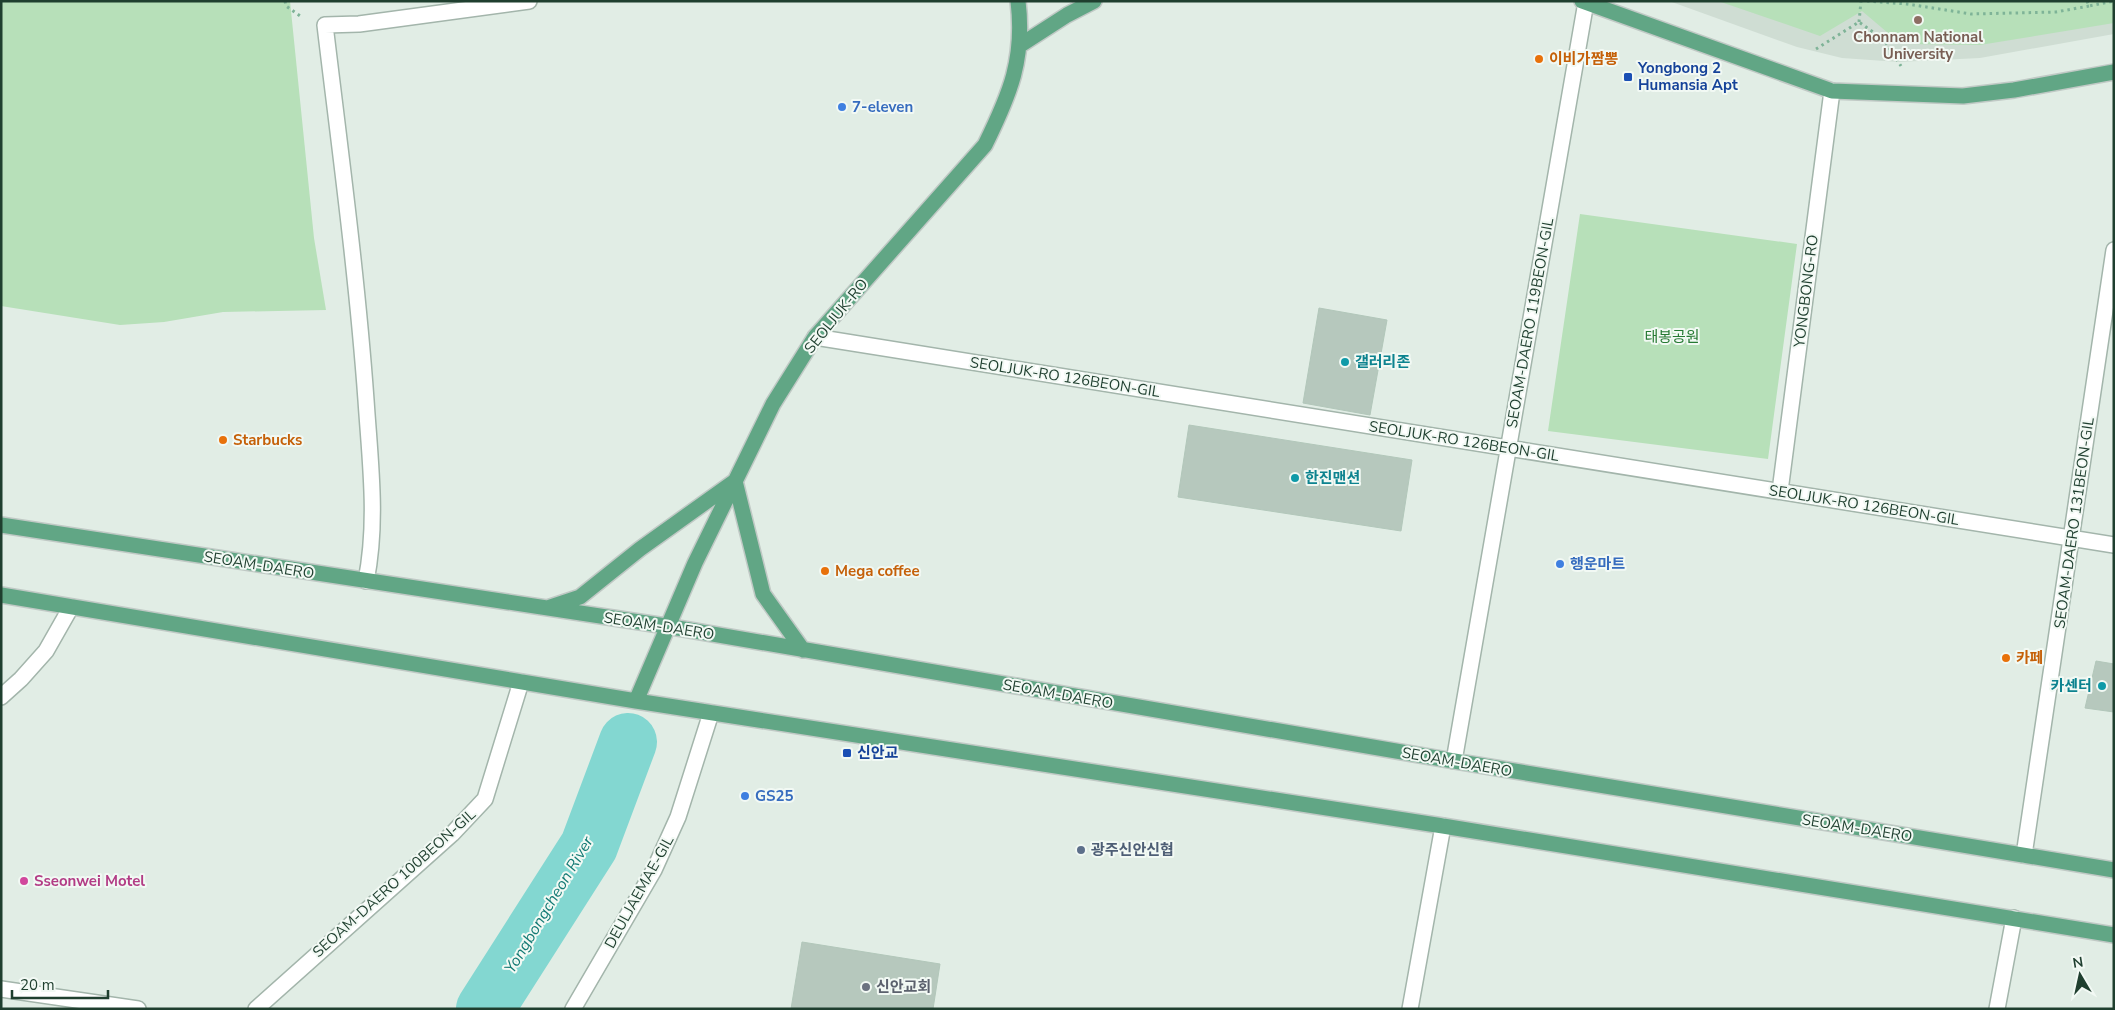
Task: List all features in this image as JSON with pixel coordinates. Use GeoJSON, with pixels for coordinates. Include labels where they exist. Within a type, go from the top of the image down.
{"type":"FeatureCollection","features":[{"type":"Feature","properties":{"kind":"main road","name":"SEOLJUK-RO"},"geometry":{"type":"LineString","coordinates":[[636,701],[694,563],[773,404],[815,337],[985,145],[1004,107],[1014,78],[1020,46],[1018,1]]}},
{"type":"Feature","properties":{"kind":"main road"},"geometry":{"type":"LineString","coordinates":[[1020,46],[1067,15],[1094,1]]}},
{"type":"Feature","properties":{"kind":"main road"},"geometry":{"type":"LineString","coordinates":[[1584,2],[1832,91],[1963,96],[2014,90],[2114,72]]}},
{"type":"Feature","properties":{"kind":"main road"},"geometry":{"type":"LineString","coordinates":[[545,608],[580,597],[640,549],[735,481],[763,594],[803,650]]}},
{"type":"Feature","properties":{"kind":"main road","name":"SEOAM-DAERO"},"geometry":{"type":"LineString","coordinates":[[1,525],[666,626],[1454,761],[2114,870]]}},
{"type":"Feature","properties":{"kind":"main road"},"geometry":{"type":"LineString","coordinates":[[1,595],[636,701],[1443,826],[2114,935]]}},
{"type":"Feature","properties":{"kind":"street"},"geometry":{"type":"LineString","coordinates":[[366,581],[372,554],[373,509],[359,303],[325,25],[359,24],[529,1]]}},
{"type":"Feature","properties":{"kind":"street","name":"SEOAM-DAERO 119BEON-GIL"},"geometry":{"type":"LineString","coordinates":[[1454,761],[1584,2]]}},
{"type":"Feature","properties":{"kind":"street","name":"YONGBONG-RO"},"geometry":{"type":"LineString","coordinates":[[1780,491],[1832,91]]}},
{"type":"Feature","properties":{"kind":"street","name":"SEOAM-DAERO 131BEON-GIL"},"geometry":{"type":"LineString","coordinates":[[2024,855],[2114,250]]}},
{"type":"Feature","properties":{"kind":"street","name":"SEOLJUK-RO 126BEON-GIL"},"geometry":{"type":"LineString","coordinates":[[815,337],[2114,545]]}},
{"type":"Feature","properties":{"kind":"street"},"geometry":{"type":"LineString","coordinates":[[1,697],[21,680],[46,651],[71,607]]}},
{"type":"Feature","properties":{"kind":"street","name":"SEOAM-DAERO 100BEON-GIL"},"geometry":{"type":"LineString","coordinates":[[256,1009],[452,834],[485,800],[520,682]]}},
{"type":"Feature","properties":{"kind":"street","name":"DEULJAEMAE-GIL"},"geometry":{"type":"LineString","coordinates":[[573,1009],[654,870],[678,817],[711,713]]}},
{"type":"Feature","properties":{"kind":"street"},"geometry":{"type":"LineString","coordinates":[[1410,1009],[1443,826]]}},
{"type":"Feature","properties":{"kind":"street"},"geometry":{"type":"LineString","coordinates":[[1997,1009],[2014,918]]}},
{"type":"Feature","properties":{"kind":"street"},"geometry":{"type":"LineString","coordinates":[[4,990],[138,1009]]}},
{"type":"Feature","properties":{"kind":"path"},"geometry":{"type":"LineString","coordinates":[[1859,22],[1861,1]]}},
{"type":"Feature","properties":{"kind":"path"},"geometry":{"type":"LineString","coordinates":[[1867,1],[1907,4],[1971,14],[2056,12],[2114,1]]}},
{"type":"Feature","properties":{"kind":"path"},"geometry":{"type":"LineString","coordinates":[[2087,1],[2089,6]]}},
{"type":"Feature","properties":{"kind":"path"},"geometry":{"type":"LineString","coordinates":[[1816,49],[1859,22]]}},
{"type":"Feature","properties":{"kind":"path"},"geometry":{"type":"LineString","coordinates":[[1859,22],[1884,40],[1901,66]]}},
{"type":"Feature","properties":{"kind":"shaded area","name":"Chonnam National University"},"geometry":{"type":"Polygon","coordinates":[[[1669,1],[2114,1],[2114,34],[1980,58],[1899,62],[1842,58],[1797,47],[1669,1]]]}},
{"type":"Feature","properties":{"kind":"green space"},"geometry":{"type":"Polygon","coordinates":[[[1,1],[290,1],[314,238],[326,310],[223,312],[164,322],[120,325],[1,306],[1,1]]]}},
{"type":"Feature","properties":{"kind":"green space"},"geometry":{"type":"Polygon","coordinates":[[[1718,1],[2114,1],[2114,23],[1980,45],[1901,44],[1862,11],[1820,36],[1718,1]]]}},
{"type":"Feature","properties":{"kind":"green space","name":"태봉공원"},"geometry":{"type":"Polygon","coordinates":[[[1580,214],[1797,244],[1768,459],[1548,431],[1580,214]]]}},
{"type":"Feature","properties":{"kind":"building","name":"갤러리존"},"geometry":{"type":"Polygon","coordinates":[[[1319,308],[1387,320],[1370,415],[1303,403],[1319,308]]]}},
{"type":"Feature","properties":{"kind":"building","name":"한진맨션"},"geometry":{"type":"Polygon","coordinates":[[[1189,425],[1412,460],[1401,531],[1178,497],[1189,425]]]}},
{"type":"Feature","properties":{"kind":"building","name":"카센터"},"geometry":{"type":"Polygon","coordinates":[[[2096,661],[2114,664],[2114,712],[2085,708],[2096,661]]]}},
{"type":"Feature","properties":{"kind":"building","name":"신안교회"},"geometry":{"type":"Polygon","coordinates":[[[802,942],[940,964],[933,1009],[791,1009],[802,942]]]}},
{"type":"Feature","properties":{"kind":"waterway","name":"Yongbongcheon River"},"geometry":{"type":"LineString","coordinates":[[485,1009],[589,846],[628,742]]}},
{"type":"Feature","properties":{"kind":"place","name":"Chonnam National University"},"geometry":{"type":"Point","coordinates":[1918,20]}},
{"type":"Feature","properties":{"kind":"place","name":"이비가짬뽕"},"geometry":{"type":"Point","coordinates":[1539,59]}},
{"type":"Feature","properties":{"kind":"place","name":"Yongbong 2 Humansia Apt"},"geometry":{"type":"Point","coordinates":[1628,77]}},
{"type":"Feature","properties":{"kind":"place","name":"7-eleven"},"geometry":{"type":"Point","coordinates":[842,107]}},
{"type":"Feature","properties":{"kind":"place","name":"갤러리존"},"geometry":{"type":"Point","coordinates":[1345,362]}},
{"type":"Feature","properties":{"kind":"place","name":"Starbucks"},"geometry":{"type":"Point","coordinates":[223,440]}},
{"type":"Feature","properties":{"kind":"place","name":"한진맨션"},"geometry":{"type":"Point","coordinates":[1295,478]}},
{"type":"Feature","properties":{"kind":"place","name":"행운마트"},"geometry":{"type":"Point","coordinates":[1560,564]}},
{"type":"Feature","properties":{"kind":"place","name":"Mega coffee"},"geometry":{"type":"Point","coordinates":[825,571]}},
{"type":"Feature","properties":{"kind":"place","name":"카페"},"geometry":{"type":"Point","coordinates":[2006,658]}},
{"type":"Feature","properties":{"kind":"place","name":"카센터"},"geometry":{"type":"Point","coordinates":[2102,686]}},
{"type":"Feature","properties":{"kind":"place","name":"신안교"},"geometry":{"type":"Point","coordinates":[847,753]}},
{"type":"Feature","properties":{"kind":"place","name":"GS25"},"geometry":{"type":"Point","coordinates":[745,796]}},
{"type":"Feature","properties":{"kind":"place","name":"광주신안신협"},"geometry":{"type":"Point","coordinates":[1081,850]}},
{"type":"Feature","properties":{"kind":"place","name":"Sseonwei Motel"},"geometry":{"type":"Point","coordinates":[24,881]}},
{"type":"Feature","properties":{"kind":"place","name":"신안교회"},"geometry":{"type":"Point","coordinates":[866,987]}}]}
